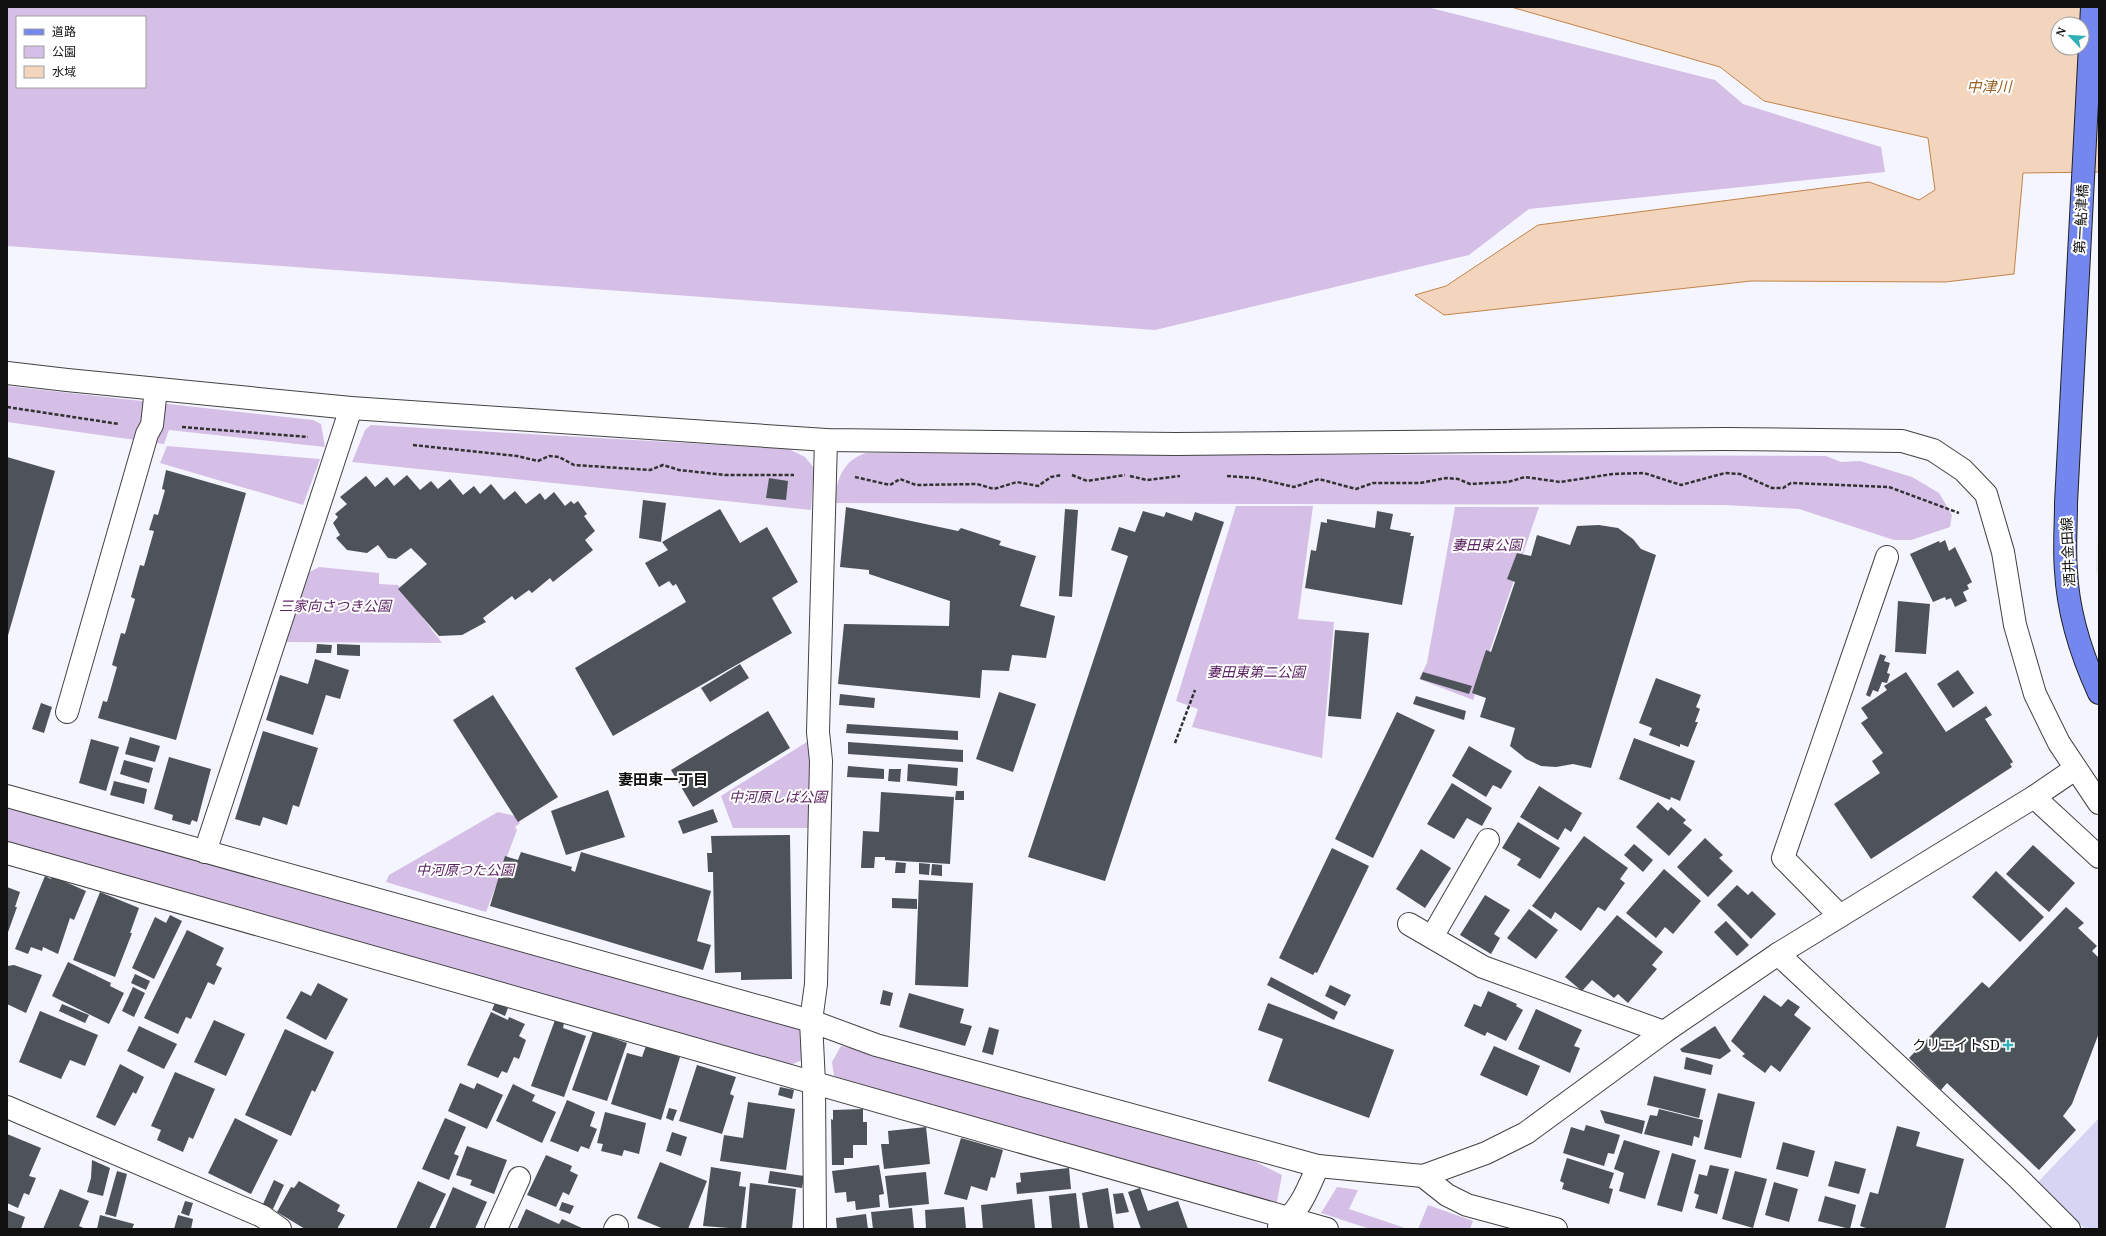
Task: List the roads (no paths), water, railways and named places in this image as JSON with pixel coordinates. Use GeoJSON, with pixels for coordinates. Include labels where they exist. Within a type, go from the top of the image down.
{"type":"FeatureCollection","features":[{"type":"Feature","properties":{"kind":"main road","name":"第一鮎津橋"},"geometry":{"type":"LineString","coordinates":[[2070,431],[2092,7]]}},
{"type":"Feature","properties":{"kind":"main road","name":"酒井金田線"},"geometry":{"type":"LineString","coordinates":[[2070,431],[2066,504],[2066,572],[2074,622],[2088,670],[2099,693]]}},
{"type":"Feature","properties":{"kind":"street"},"geometry":{"type":"LineString","coordinates":[[7,372],[156,389],[351,408],[826,440],[1176,444],[1725,438],[1902,441],[1933,450],[1963,470],[1986,494],[2003,552],[2015,625],[2035,694],[2059,743],[2074,769],[2099,803]]}},
{"type":"Feature","properties":{"kind":"street"},"geometry":{"type":"LineString","coordinates":[[67,712],[147,434],[152,425],[156,389]]}},
{"type":"Feature","properties":{"kind":"street"},"geometry":{"type":"LineString","coordinates":[[205,852],[351,408]]}},
{"type":"Feature","properties":{"kind":"street"},"geometry":{"type":"LineString","coordinates":[[815,1229],[814,1083],[811,1021],[816,984],[821,761],[818,732],[826,440]]}},
{"type":"Feature","properties":{"kind":"street"},"geometry":{"type":"LineString","coordinates":[[1840,916],[1782,858],[1887,557]]}},
{"type":"Feature","properties":{"kind":"street"},"geometry":{"type":"LineString","coordinates":[[7,796],[811,1021],[876,1045],[1318,1166],[1423,1176],[1486,1153],[1526,1133],[1664,1032],[1778,954],[2034,797],[2074,769]]}},
{"type":"Feature","properties":{"kind":"street"},"geometry":{"type":"LineString","coordinates":[[2034,797],[2099,857]]}},
{"type":"Feature","properties":{"kind":"street"},"geometry":{"type":"LineString","coordinates":[[1432,937],[1488,840]]}},
{"type":"Feature","properties":{"kind":"street"},"geometry":{"type":"LineString","coordinates":[[7,853],[814,1083],[1283,1224],[1327,1229]]}},
{"type":"Feature","properties":{"kind":"street"},"geometry":{"type":"LineString","coordinates":[[1409,924],[1483,967],[1664,1032]]}},
{"type":"Feature","properties":{"kind":"street"},"geometry":{"type":"LineString","coordinates":[[1778,954],[2017,1177],[2069,1229]]}},
{"type":"Feature","properties":{"kind":"street"},"geometry":{"type":"LineString","coordinates":[[7,1107],[262,1216],[280,1229]]}},
{"type":"Feature","properties":{"kind":"street"},"geometry":{"type":"LineString","coordinates":[[1283,1224],[1302,1203],[1318,1166]]}},
{"type":"Feature","properties":{"kind":"street"},"geometry":{"type":"LineString","coordinates":[[1423,1176],[1447,1195],[1468,1205],[1556,1229]]}},
{"type":"Feature","properties":{"kind":"street"},"geometry":{"type":"LineString","coordinates":[[496,1229],[519,1178]]}},
{"type":"Feature","properties":{"kind":"water","name":"中津川"},"geometry":{"type":"Polygon","coordinates":[[[1511,7],[2099,7],[2099,172],[2023,173],[2014,274],[1945,282],[1751,281],[1444,315],[1415,295],[1446,286],[1538,225],[1869,182],[1919,200],[1935,190],[1928,138],[1764,101],[1720,67],[1511,7]]]}},
{"type":"Feature","properties":{"kind":"place","name":"クリエイトSD"},"geometry":{"type":"Point","coordinates":[2008,1045]}},
{"type":"Feature","properties":{"kind":"district","name":"妻田東一丁目"},"geometry":{"type":"Point","coordinates":[663,780]}},
{"type":"Feature","properties":{"kind":"park label","name":"妻田東公園"},"geometry":{"type":"Point","coordinates":[1487,545]}},
{"type":"Feature","properties":{"kind":"park label","name":"三家向さつき公園"},"geometry":{"type":"Point","coordinates":[335,606]}},
{"type":"Feature","properties":{"kind":"park label","name":"妻田東第二公園"},"geometry":{"type":"Point","coordinates":[1256,672]}},
{"type":"Feature","properties":{"kind":"park label","name":"中河原しば公園"},"geometry":{"type":"Point","coordinates":[778,797]}},
{"type":"Feature","properties":{"kind":"park label","name":"中河原つた公園"},"geometry":{"type":"Point","coordinates":[465,870]}}]}
